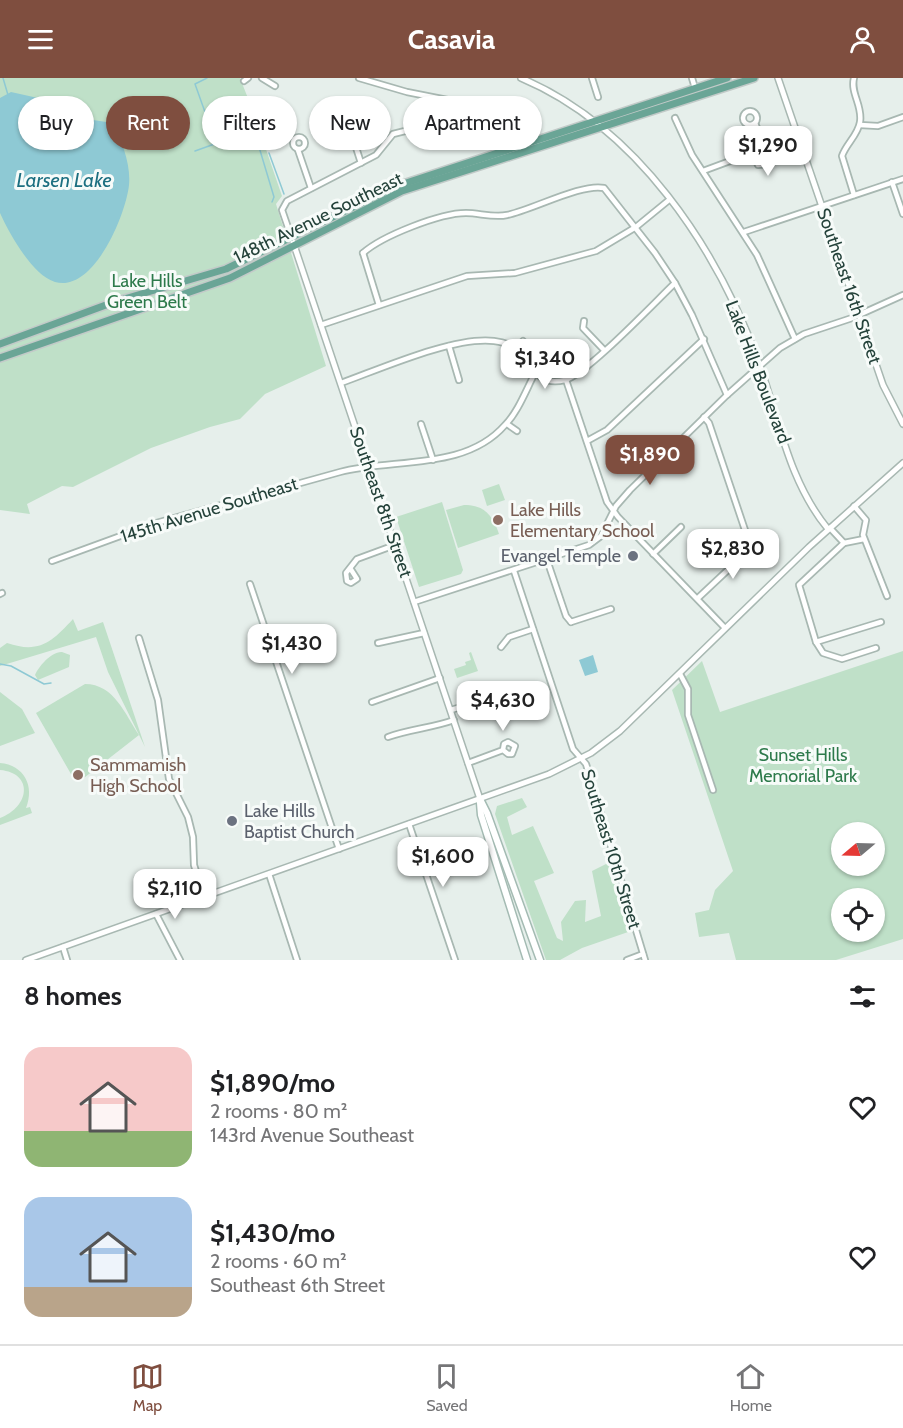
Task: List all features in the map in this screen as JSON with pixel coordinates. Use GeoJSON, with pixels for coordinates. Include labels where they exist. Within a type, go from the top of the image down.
{"type":"FeatureCollection","features":[{"type":"Feature","properties":{"kind":"main road","name":"148th Avenue Southeast"},"geometry":{"type":"LineString","coordinates":[[0,358],[230,278],[382,191],[727,78]]}},
{"type":"Feature","properties":{"kind":"main road","name":"148th Avenue Southeast"},"geometry":{"type":"LineString","coordinates":[[0,344],[152,291],[226,269],[402,191],[754,78]]}},
{"type":"Feature","properties":{"kind":"main road"},"geometry":{"type":"LineString","coordinates":[[601,128],[613,120],[647,108],[654,102]]}},
{"type":"Feature","properties":{"kind":"main road"},"geometry":{"type":"LineString","coordinates":[[580,134],[593,121]]}},
{"type":"Feature","properties":{"kind":"main road"},"geometry":{"type":"LineString","coordinates":[[146,307],[142,302],[143,296],[152,291]]}},
{"type":"Feature","properties":{"kind":"main road"},"geometry":{"type":"LineString","coordinates":[[480,799],[481,815],[527,960]]}},
{"type":"Feature","properties":{"kind":"main road"},"geometry":{"type":"LineString","coordinates":[[480,799],[540,960]]}},
{"type":"Feature","properties":{"kind":"street"},"geometry":{"type":"LineString","coordinates":[[262,78],[275,86]]}},
{"type":"Feature","properties":{"kind":"street"},"geometry":{"type":"LineString","coordinates":[[359,78],[427,96]]}},
{"type":"Feature","properties":{"kind":"street","name":"Lake Hills Boulevard"},"geometry":{"type":"LineString","coordinates":[[521,78],[571,103],[601,128],[640,165],[697,239],[726,287],[759,365],[800,487],[812,508],[829,528]]}},
{"type":"Feature","properties":{"kind":"street"},"geometry":{"type":"LineString","coordinates":[[592,78],[598,97]]}},
{"type":"Feature","properties":{"kind":"street"},"geometry":{"type":"LineString","coordinates":[[692,78],[695,88]]}},
{"type":"Feature","properties":{"kind":"street","name":"Southeast 16th Street"},"geometry":{"type":"LineString","coordinates":[[778,78],[888,398],[903,424]]}},
{"type":"Feature","properties":{"kind":"street"},"geometry":{"type":"LineString","coordinates":[[854,78],[853,86],[861,114],[860,125],[842,156],[854,195]]}},
{"type":"Feature","properties":{"kind":"street"},"geometry":{"type":"LineString","coordinates":[[860,125],[875,126],[903,117]]}},
{"type":"Feature","properties":{"kind":"street"},"geometry":{"type":"LineString","coordinates":[[675,118],[692,155],[744,232],[774,287],[795,339]]}},
{"type":"Feature","properties":{"kind":"street"},"geometry":{"type":"LineString","coordinates":[[752,152],[756,164],[764,166],[770,160],[754,123]]}},
{"type":"Feature","properties":{"kind":"street"},"geometry":{"type":"LineString","coordinates":[[298,150],[310,188],[376,155],[389,137],[403,132]]}},
{"type":"Feature","properties":{"kind":"street"},"geometry":{"type":"LineString","coordinates":[[703,171],[765,147]]}},
{"type":"Feature","properties":{"kind":"street"},"geometry":{"type":"LineString","coordinates":[[357,150],[361,164]]}},
{"type":"Feature","properties":{"kind":"street"},"geometry":{"type":"LineString","coordinates":[[744,232],[903,179]]}},
{"type":"Feature","properties":{"kind":"street"},"geometry":{"type":"LineString","coordinates":[[892,182],[903,214]]}},
{"type":"Feature","properties":{"kind":"street"},"geometry":{"type":"LineString","coordinates":[[379,305],[361,252],[440,217],[478,213],[506,216],[587,189],[600,187],[608,190],[675,283],[704,339],[727,395]]}},
{"type":"Feature","properties":{"kind":"street","name":"Southeast 8th Street"},"geometry":{"type":"LineString","coordinates":[[310,188],[283,205],[282,210],[480,799]]}},
{"type":"Feature","properties":{"kind":"street"},"geometry":{"type":"LineString","coordinates":[[321,325],[476,274],[515,273],[596,251],[636,227],[669,200]]}},
{"type":"Feature","properties":{"kind":"street"},"geometry":{"type":"LineString","coordinates":[[478,213],[479,206]]}},
{"type":"Feature","properties":{"kind":"street"},"geometry":{"type":"LineString","coordinates":[[341,383],[449,346],[493,341],[517,348],[535,373],[546,378],[566,380],[588,366],[675,283]]}},
{"type":"Feature","properties":{"kind":"street"},"geometry":{"type":"LineString","coordinates":[[414,602],[547,560],[594,542],[605,530],[614,511],[630,490],[759,365],[795,339],[859,315],[903,295]]}},
{"type":"Feature","properties":{"kind":"street"},"geometry":{"type":"LineString","coordinates":[[584,321],[583,328],[604,350]]}},
{"type":"Feature","properties":{"kind":"street"},"geometry":{"type":"LineString","coordinates":[[587,441],[607,430],[704,339]]}},
{"type":"Feature","properties":{"kind":"street"},"geometry":{"type":"LineString","coordinates":[[517,348],[524,341]]}},
{"type":"Feature","properties":{"kind":"street"},"geometry":{"type":"LineString","coordinates":[[449,346],[459,380]]}},
{"type":"Feature","properties":{"kind":"street"},"geometry":{"type":"LineString","coordinates":[[517,431],[507,424],[535,373]]}},
{"type":"Feature","properties":{"kind":"street"},"geometry":{"type":"LineString","coordinates":[[566,380],[607,501],[653,554],[725,628]]}},
{"type":"Feature","properties":{"kind":"street"},"geometry":{"type":"LineString","coordinates":[[698,598],[748,547],[748,536],[725,468],[709,423],[704,417]]}},
{"type":"Feature","properties":{"kind":"street"},"geometry":{"type":"LineString","coordinates":[[421,424],[433,460]]}},
{"type":"Feature","properties":{"kind":"street","name":"145th Avenue Southeast"},"geometry":{"type":"LineString","coordinates":[[52,561],[156,524],[368,465],[433,460],[482,444],[507,424]]}},
{"type":"Feature","properties":{"kind":"street"},"geometry":{"type":"LineString","coordinates":[[26,960],[552,773],[581,759],[617,733],[829,528],[903,463]]}},
{"type":"Feature","properties":{"kind":"street"},"geometry":{"type":"LineString","coordinates":[[854,506],[866,520],[864,539],[887,596]]}},
{"type":"Feature","properties":{"kind":"street"},"geometry":{"type":"LineString","coordinates":[[653,554],[681,527]]}},
{"type":"Feature","properties":{"kind":"street"},"geometry":{"type":"LineString","coordinates":[[829,528],[844,543]]}},
{"type":"Feature","properties":{"kind":"street"},"geometry":{"type":"LineString","coordinates":[[864,539],[844,543],[799,585],[816,642],[823,653],[842,659],[876,648]]}},
{"type":"Feature","properties":{"kind":"street"},"geometry":{"type":"LineString","coordinates":[[351,568],[357,559],[395,545]]}},
{"type":"Feature","properties":{"kind":"street"},"geometry":{"type":"LineString","coordinates":[[547,560],[566,616],[571,624],[611,609]]}},
{"type":"Feature","properties":{"kind":"street","name":"Southeast 10th Street"},"geometry":{"type":"LineString","coordinates":[[513,571],[573,749],[586,764],[645,960]]}},
{"type":"Feature","properties":{"kind":"street"},"geometry":{"type":"LineString","coordinates":[[250,584],[339,849]]}},
{"type":"Feature","properties":{"kind":"street"},"geometry":{"type":"LineString","coordinates":[[816,642],[881,622]]}},
{"type":"Feature","properties":{"kind":"street"},"geometry":{"type":"LineString","coordinates":[[501,647],[509,638],[533,629]]}},
{"type":"Feature","properties":{"kind":"street"},"geometry":{"type":"LineString","coordinates":[[378,643],[424,633]]}},
{"type":"Feature","properties":{"kind":"street"},"geometry":{"type":"LineString","coordinates":[[139,638],[158,700],[169,779],[188,817],[193,837],[194,866],[204,897]]}},
{"type":"Feature","properties":{"kind":"street"},"geometry":{"type":"LineString","coordinates":[[680,674],[688,688],[688,715],[713,790]]}},
{"type":"Feature","properties":{"kind":"street"},"geometry":{"type":"LineString","coordinates":[[372,702],[440,678]]}},
{"type":"Feature","properties":{"kind":"street"},"geometry":{"type":"LineString","coordinates":[[451,710],[490,698]]}},
{"type":"Feature","properties":{"kind":"street"},"geometry":{"type":"LineString","coordinates":[[388,737],[407,730],[433,728],[454,720]]}},
{"type":"Feature","properties":{"kind":"street"},"geometry":{"type":"LineString","coordinates":[[468,763],[503,750]]}},
{"type":"Feature","properties":{"kind":"street"},"geometry":{"type":"LineString","coordinates":[[409,824],[455,960]]}},
{"type":"Feature","properties":{"kind":"street"},"geometry":{"type":"LineString","coordinates":[[269,874],[297,960]]}},
{"type":"Feature","properties":{"kind":"street"},"geometry":{"type":"LineString","coordinates":[[156,914],[180,960]]}},
{"type":"Feature","properties":{"kind":"street"},"geometry":{"type":"LineString","coordinates":[[63,947],[67,960]]}},
{"type":"Feature","properties":{"kind":"street"},"geometry":{"type":"LineString","coordinates":[[627,960],[643,954]]}},
{"type":"Feature","properties":{"kind":"green space","name":"Lake Hills Green Belt"},"geometry":{"type":"Polygon","coordinates":[[[0,78],[240,78],[247,96],[202,96],[202,150],[266,150],[282,196],[276,204],[326,366],[265,394],[240,419],[151,448],[73,487],[62,486],[27,504],[30,514],[0,510],[0,78]]]}},
{"type":"Feature","properties":{"kind":"green space"},"geometry":{"type":"Polygon","coordinates":[[[499,484],[505,500],[487,506],[482,490],[499,484]]]}},
{"type":"Feature","properties":{"kind":"green space"},"geometry":{"type":"Polygon","coordinates":[[[442,502],[463,570],[461,574],[419,587],[396,517],[442,502]]]}},
{"type":"Feature","properties":{"kind":"green space"},"geometry":{"type":"Polygon","coordinates":[[[464,505],[483,509],[491,517],[499,534],[458,548],[446,510],[464,505]]]}},
{"type":"Feature","properties":{"kind":"green space"},"geometry":{"type":"Polygon","coordinates":[[[73,619],[78,631],[103,622],[145,747],[108,672],[96,637],[0,666],[0,648],[7,643],[28,647],[44,644],[73,619]]]}},
{"type":"Feature","properties":{"kind":"green space","name":"Sunset Hills Memorial Park"},"geometry":{"type":"Polygon","coordinates":[[[903,651],[903,939],[836,960],[736,960],[729,933],[699,937],[695,913],[709,910],[715,890],[733,871],[672,690],[702,661],[720,712],[903,651]]]}},
{"type":"Feature","properties":{"kind":"green space"},"geometry":{"type":"Polygon","coordinates":[[[62,652],[70,655],[69,667],[38,680],[35,675],[42,664],[54,654],[62,652]]]}},
{"type":"Feature","properties":{"kind":"green space"},"geometry":{"type":"Polygon","coordinates":[[[471,652],[478,671],[457,678],[454,669],[466,665],[465,662],[471,660],[469,653],[471,652]]]}},
{"type":"Feature","properties":{"kind":"green space"},"geometry":{"type":"Polygon","coordinates":[[[85,684],[95,685],[111,695],[139,735],[80,781],[75,781],[36,713],[85,684]]]}},
{"type":"Feature","properties":{"kind":"green space"},"geometry":{"type":"Polygon","coordinates":[[[0,692],[22,709],[35,733],[0,746],[0,692]]]}},
{"type":"Feature","properties":{"kind":"green space"},"geometry":{"type":"Polygon","coordinates":[[[0,763],[15,768],[25,778],[29,792],[26,808],[30,807],[32,813],[0,825],[0,818],[17,806],[24,791],[19,777],[11,772],[0,770],[0,763]]]}},
{"type":"Feature","properties":{"kind":"green space"},"geometry":{"type":"Polygon","coordinates":[[[522,798],[527,807],[507,817],[512,835],[533,826],[554,873],[534,881],[557,938],[563,941],[561,922],[575,901],[586,900],[585,922],[601,916],[592,871],[610,862],[631,931],[582,948],[560,960],[546,960],[495,814],[497,806],[522,798]]]}},
{"type":"Feature","properties":{"kind":"water","name":"Larsen Lake"},"geometry":{"type":"Polygon","coordinates":[[[11,92],[29,96],[18,96],[18,150],[94,150],[94,120],[106,122],[106,150],[124,150],[129,169],[129,185],[127,198],[115,231],[95,264],[83,276],[69,282],[55,282],[38,271],[15,242],[0,213],[0,98],[11,92]]]}},
{"type":"Feature","properties":{"kind":"water"},"geometry":{"type":"Polygon","coordinates":[[[593,655],[598,672],[585,676],[579,660],[593,655]]]}},
{"type":"Feature","properties":{"kind":"waterway"},"geometry":{"type":"LineString","coordinates":[[3,78],[8,95]]}},
{"type":"Feature","properties":{"kind":"waterway"},"geometry":{"type":"LineString","coordinates":[[202,104],[195,84],[207,78]]}},
{"type":"Feature","properties":{"kind":"waterway"},"geometry":{"type":"LineString","coordinates":[[195,151],[248,132],[256,137],[274,197],[272,202]]}},
{"type":"Feature","properties":{"kind":"waterway"},"geometry":{"type":"LineString","coordinates":[[269,153],[284,194]]}},
{"type":"Feature","properties":{"kind":"waterway"},"geometry":{"type":"LineString","coordinates":[[0,664],[11,666],[44,684],[51,683]]}},
{"type":"Feature","properties":{"kind":"place","name":"Lake Hills Elementary School"},"geometry":{"type":"Point","coordinates":[498,520]}},
{"type":"Feature","properties":{"kind":"place","name":"Evangel Temple"},"geometry":{"type":"Point","coordinates":[633,556]}},
{"type":"Feature","properties":{"kind":"place","name":"Sammamish High School"},"geometry":{"type":"Point","coordinates":[78,775]}},
{"type":"Feature","properties":{"kind":"place","name":"Lake Hills Baptist Church"},"geometry":{"type":"Point","coordinates":[232,821]}}]}
